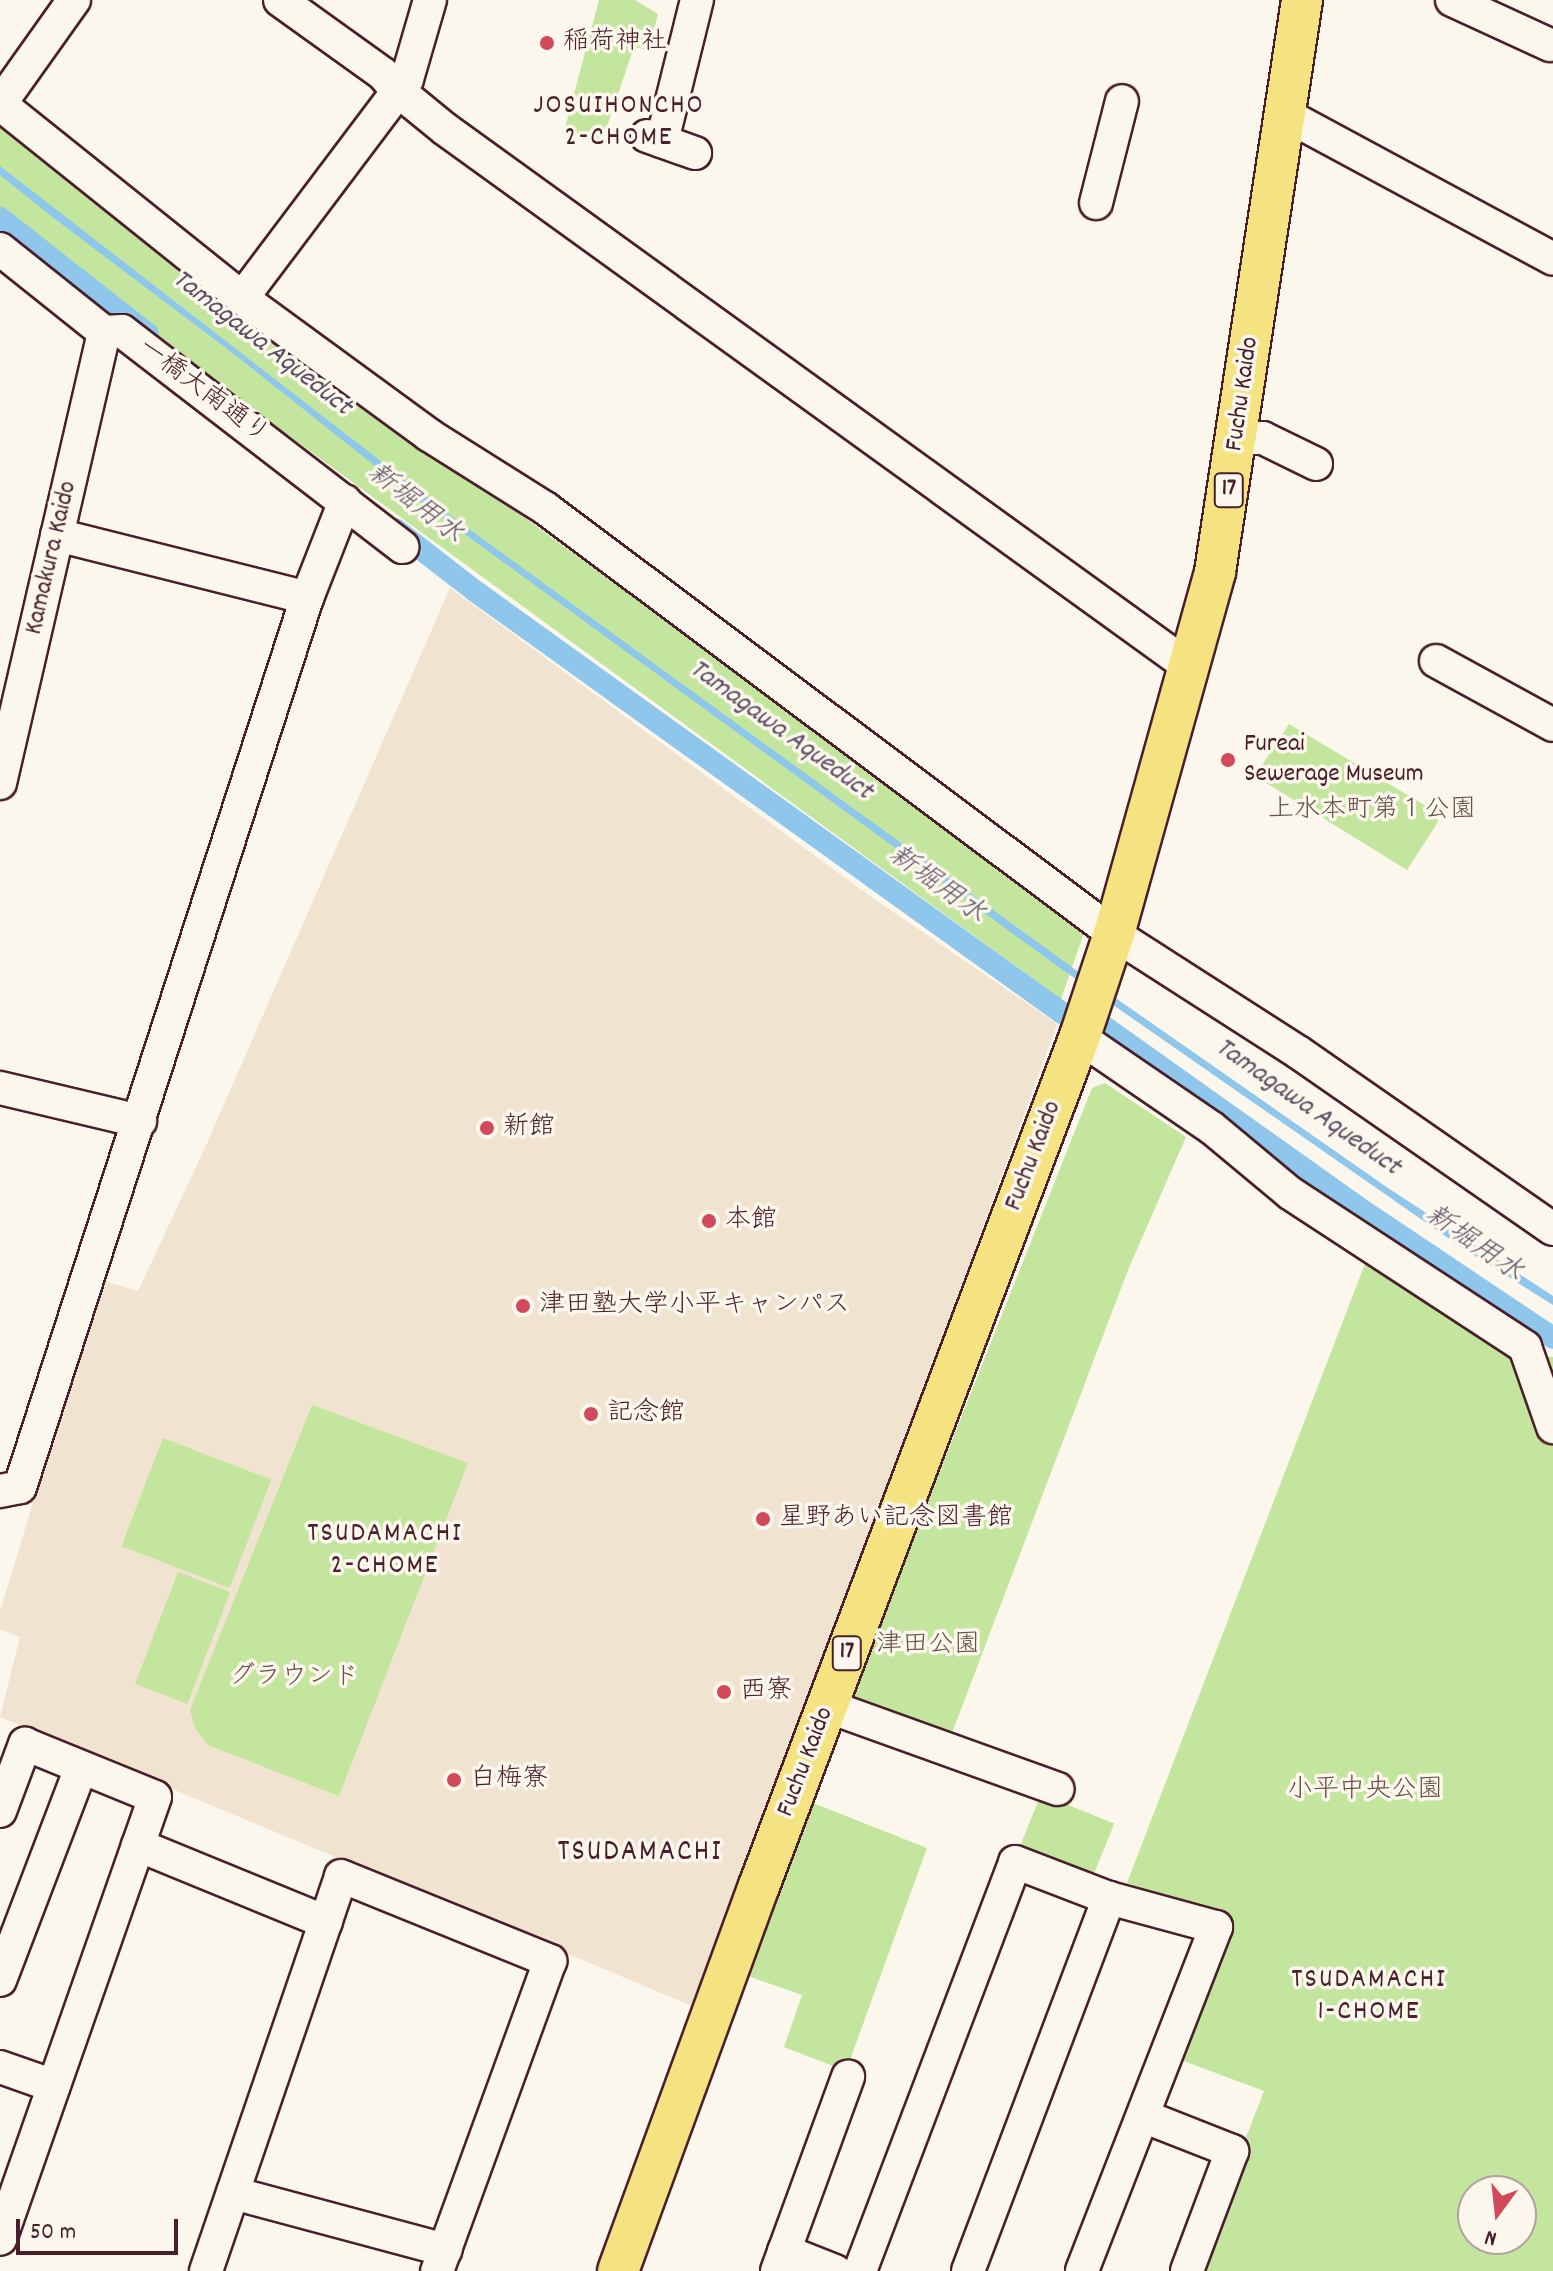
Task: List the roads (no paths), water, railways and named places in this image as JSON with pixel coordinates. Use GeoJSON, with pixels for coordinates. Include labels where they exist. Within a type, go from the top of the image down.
{"type":"FeatureCollection","features":[{"type":"Feature","properties":{"kind":"main road","name":"Fuchu Kaido"},"geometry":{"type":"LineString","coordinates":[[618,2271],[1093,998],[1191,668],[1215,572],[1302,0]]}},
{"type":"Feature","properties":{"kind":"street"},"geometry":{"type":"LineString","coordinates":[[74,0],[0,104],[242,298],[429,435],[545,508],[1093,998],[1212,1128],[1290,1193],[1525,1347],[1553,1427]]}},
{"type":"Feature","properties":{"kind":"street"},"geometry":{"type":"LineString","coordinates":[[280,0],[383,74],[396,89],[445,129],[1191,668]]}},
{"type":"Feature","properties":{"kind":"street"},"geometry":{"type":"LineString","coordinates":[[242,298],[396,89],[407,79],[430,0]]}},
{"type":"Feature","properties":{"kind":"street"},"geometry":{"type":"LineString","coordinates":[[695,153],[654,139],[697,0]]}},
{"type":"Feature","properties":{"kind":"street"},"geometry":{"type":"LineString","coordinates":[[1452,0],[1550,45]]}},
{"type":"Feature","properties":{"kind":"street"},"geometry":{"type":"LineString","coordinates":[[1096,203],[1122,101]]}},
{"type":"Feature","properties":{"kind":"street"},"geometry":{"type":"LineString","coordinates":[[1286,115],[1553,259]]}},
{"type":"Feature","properties":{"kind":"street","name":"一橋大南通り"},"geometry":{"type":"LineString","coordinates":[[0,249],[104,332],[122,331],[402,547]]}},
{"type":"Feature","properties":{"kind":"street","name":"Kamakura Kaido"},"geometry":{"type":"LineString","coordinates":[[0,783],[104,332]]}},
{"type":"Feature","properties":{"kind":"street"},"geometry":{"type":"LineString","coordinates":[[1237,438],[1263,438],[1316,464]]}},
{"type":"Feature","properties":{"kind":"street"},"geometry":{"type":"LineString","coordinates":[[0,1491],[20,1487],[307,598],[345,501]]}},
{"type":"Feature","properties":{"kind":"street"},"geometry":{"type":"LineString","coordinates":[[57,535],[307,598]]}},
{"type":"Feature","properties":{"kind":"street"},"geometry":{"type":"LineString","coordinates":[[1436,661],[1553,725]]}},
{"type":"Feature","properties":{"kind":"street"},"geometry":{"type":"LineString","coordinates":[[1093,998],[1298,1052],[1553,1229]]}},
{"type":"Feature","properties":{"kind":"street"},"geometry":{"type":"LineString","coordinates":[[0,1088],[140,1121]]}},
{"type":"Feature","properties":{"kind":"street"},"geometry":{"type":"LineString","coordinates":[[827,1706],[1058,1789]]}},
{"type":"Feature","properties":{"kind":"street"},"geometry":{"type":"LineString","coordinates":[[0,1811],[25,1744],[155,1797],[0,2239]]}},
{"type":"Feature","properties":{"kind":"street"},"geometry":{"type":"LineString","coordinates":[[0,1980],[81,1768]]}},
{"type":"Feature","properties":{"kind":"street"},"geometry":{"type":"LineString","coordinates":[[138,1845],[326,1922]]}},
{"type":"Feature","properties":{"kind":"street"},"geometry":{"type":"LineString","coordinates":[[860,2271],[1015,1862],[1109,1898],[1216,1927],[1082,2271]]}},
{"type":"Feature","properties":{"kind":"street"},"geometry":{"type":"LineString","coordinates":[[206,2271],[341,1876],[550,1961],[441,2261],[233,2193]]}},
{"type":"Feature","properties":{"kind":"street"},"geometry":{"type":"LineString","coordinates":[[968,2271],[1109,1898]]}},
{"type":"Feature","properties":{"kind":"street"},"geometry":{"type":"LineString","coordinates":[[0,2067],[54,2086]]}},
{"type":"Feature","properties":{"kind":"street"},"geometry":{"type":"LineString","coordinates":[[835,2271],[780,2261],[848,2077]]}},
{"type":"Feature","properties":{"kind":"street"},"geometry":{"type":"LineString","coordinates":[[1143,2116],[1232,2151],[1187,2271]]}},
{"type":"Feature","properties":{"kind":"water"},"geometry":{"type":"Polygon","coordinates":[[[0,166],[458,521],[1084,976],[1388,1188],[1553,1296],[1553,1305],[1461,1247],[1060,968],[418,500],[230,351],[51,216],[0,175],[0,166]]]}},
{"type":"Feature","properties":{"kind":"waterway","name":"新堀用水"},"geometry":{"type":"LineString","coordinates":[[0,218],[148,334]]}},
{"type":"Feature","properties":{"kind":"waterway","name":"新堀用水"},"geometry":{"type":"LineString","coordinates":[[395,529],[475,591],[1062,1013],[1106,1028],[1371,1216],[1553,1338]]}},
{"type":"Feature","properties":{"kind":"place","name":"稲荷神社"},"geometry":{"type":"Point","coordinates":[547,43]}},
{"type":"Feature","properties":{"kind":"place","name":"Fureai Sewerage Museum"},"geometry":{"type":"Point","coordinates":[1228,760]}},
{"type":"Feature","properties":{"kind":"place","name":"新館"},"geometry":{"type":"Point","coordinates":[487,1128]}},
{"type":"Feature","properties":{"kind":"place","name":"本館"},"geometry":{"type":"Point","coordinates":[709,1221]}},
{"type":"Feature","properties":{"kind":"place","name":"津田塾大学小平キャンパス"},"geometry":{"type":"Point","coordinates":[523,1306]}},
{"type":"Feature","properties":{"kind":"place","name":"記念館"},"geometry":{"type":"Point","coordinates":[591,1414]}},
{"type":"Feature","properties":{"kind":"place","name":"星野あい記念図書館"},"geometry":{"type":"Point","coordinates":[763,1519]}},
{"type":"Feature","properties":{"kind":"place","name":"西寮"},"geometry":{"type":"Point","coordinates":[724,1692]}},
{"type":"Feature","properties":{"kind":"place","name":"白梅寮"},"geometry":{"type":"Point","coordinates":[454,1780]}},
{"type":"Feature","properties":{"kind":"district","name":"JOSUIHONCHO 2-CHOME"},"geometry":{"type":"Point","coordinates":[619,123]}},
{"type":"Feature","properties":{"kind":"district","name":"TSUDAMACHI 2-CHOME"},"geometry":{"type":"Point","coordinates":[385,1551]}},
{"type":"Feature","properties":{"kind":"district","name":"TSUDAMACHI"},"geometry":{"type":"Point","coordinates":[640,1854]}},
{"type":"Feature","properties":{"kind":"district","name":"TSUDAMACHI 1-CHOME"},"geometry":{"type":"Point","coordinates":[1369,1997]}},
{"type":"Feature","properties":{"kind":"water label","name":"Tamagawa Aqueduct"},"geometry":{"type":"Point","coordinates":[261,344]}},
{"type":"Feature","properties":{"kind":"water label","name":"Tamagawa Aqueduct"},"geometry":{"type":"Point","coordinates":[780,731]}},
{"type":"Feature","properties":{"kind":"water label","name":"Tamagawa Aqueduct"},"geometry":{"type":"Point","coordinates":[1307,1108]}},
{"type":"Feature","properties":{"kind":"park label","name":"上水本町第１公園"},"geometry":{"type":"Point","coordinates":[1372,811]}},
{"type":"Feature","properties":{"kind":"park label","name":"津田公園"},"geometry":{"type":"Point","coordinates":[928,1646]}},
{"type":"Feature","properties":{"kind":"park label","name":"グラウンド"},"geometry":{"type":"Point","coordinates":[294,1678]}},
{"type":"Feature","properties":{"kind":"park label","name":"小平中央公園"},"geometry":{"type":"Point","coordinates":[1365,1791]}}]}
